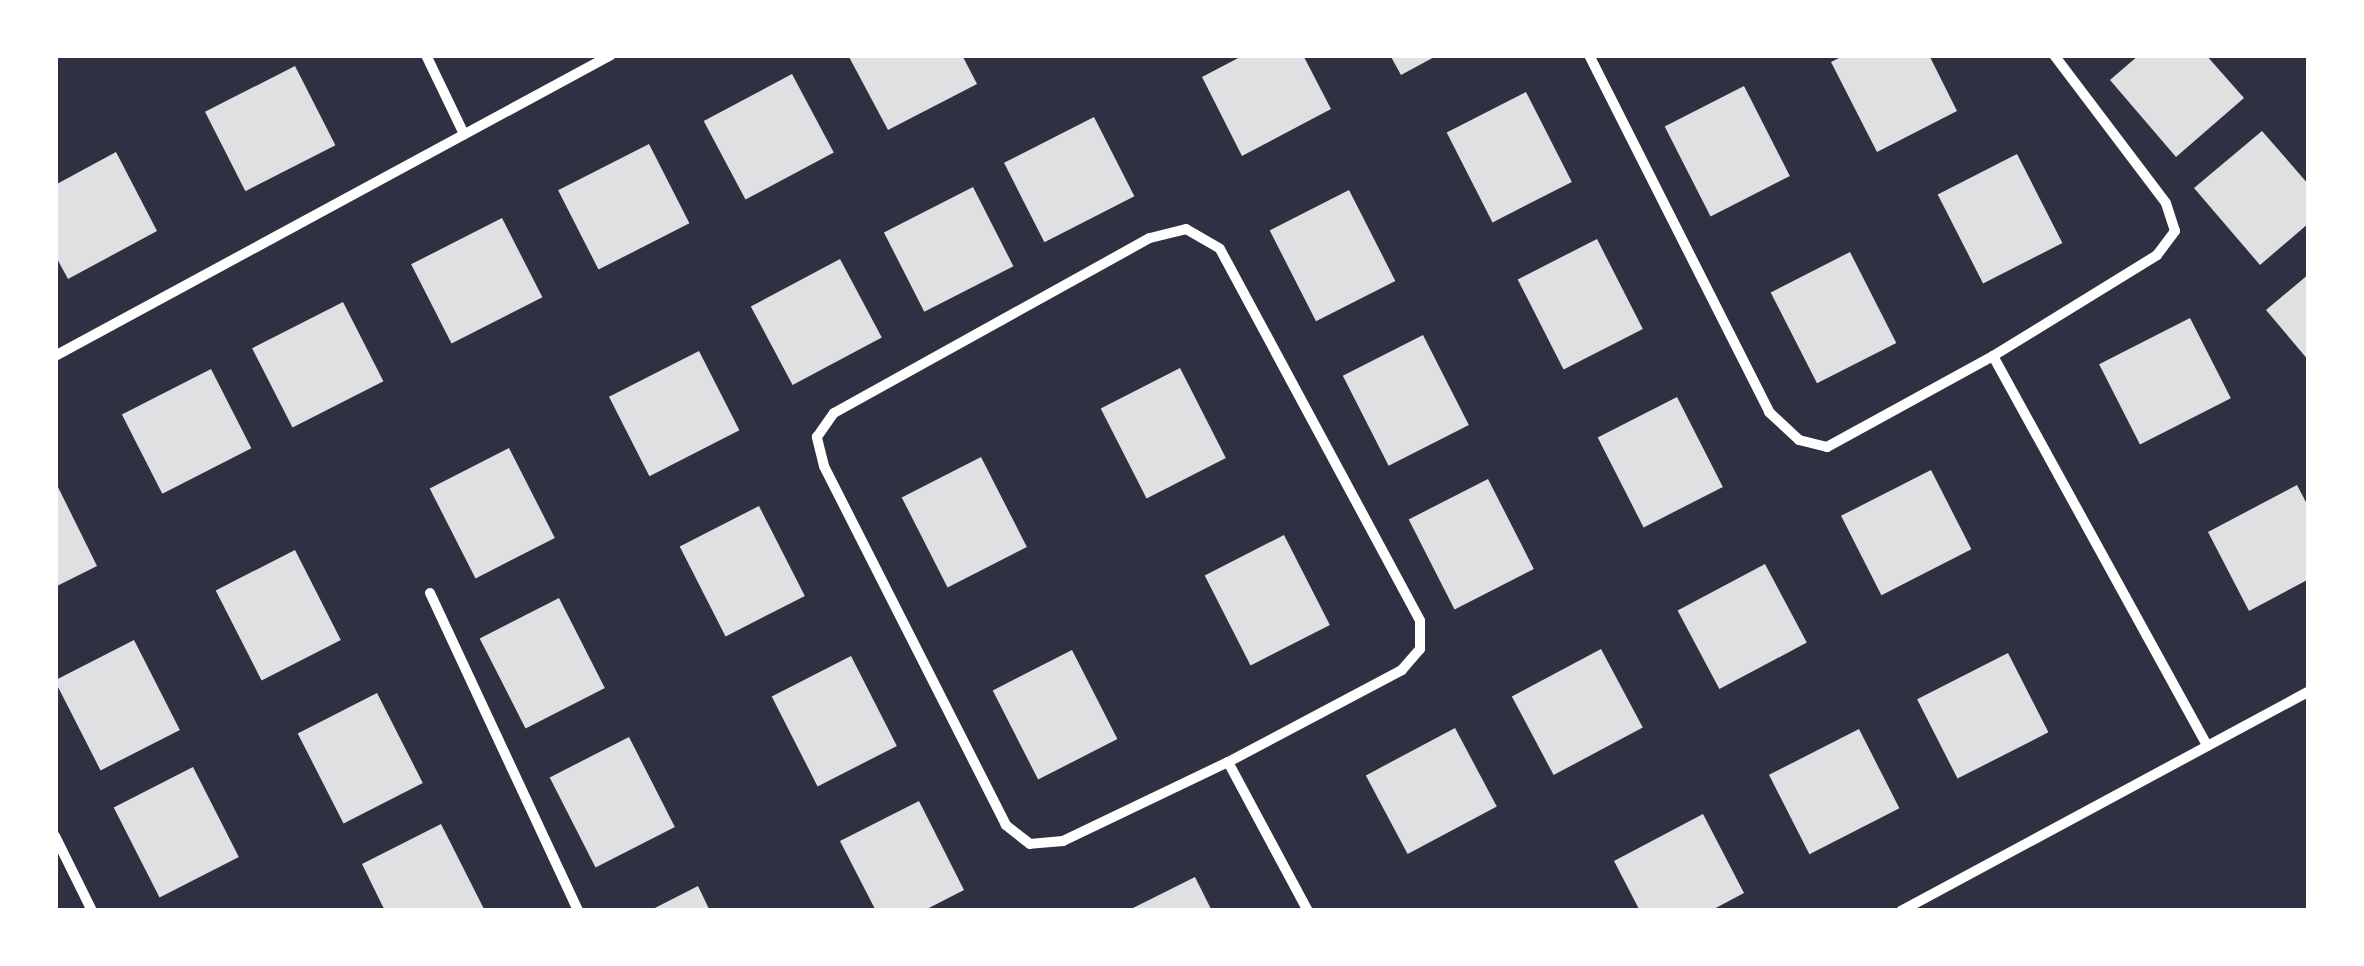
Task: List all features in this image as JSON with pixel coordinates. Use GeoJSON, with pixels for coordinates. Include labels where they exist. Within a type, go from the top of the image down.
{"type":"FeatureCollection","features":[{"type":"Feature","properties":{"kind":"street"},"geometry":{"type":"LineString","coordinates":[[426,55],[464,134]]}},
{"type":"Feature","properties":{"kind":"street"},"geometry":{"type":"LineString","coordinates":[[55,356],[611,55]]}},
{"type":"Feature","properties":{"kind":"street"},"geometry":{"type":"LineString","coordinates":[[1589,55],[1770,412],[1799,440],[1827,447],[1993,356],[2156,256],[2175,232],[2166,202],[2054,55]]}},
{"type":"Feature","properties":{"kind":"street"},"geometry":{"type":"LineString","coordinates":[[1186,230],[1220,249],[1420,621],[1420,649],[1402,670],[1228,762],[1064,841],[1030,844],[1006,824],[824,466],[817,437],[834,413],[1150,238],[1186,230]]}},
{"type":"Feature","properties":{"kind":"street"},"geometry":{"type":"LineString","coordinates":[[1993,356],[2207,746]]}},
{"type":"Feature","properties":{"kind":"street"},"geometry":{"type":"LineString","coordinates":[[430,593],[578,911]]}},
{"type":"Feature","properties":{"kind":"street"},"geometry":{"type":"LineString","coordinates":[[1901,911],[2309,691]]}},
{"type":"Feature","properties":{"kind":"street"},"geometry":{"type":"LineString","coordinates":[[1228,762],[1308,911]]}},
{"type":"Feature","properties":{"kind":"street"},"geometry":{"type":"LineString","coordinates":[[55,836],[92,911]]}},
{"type":"Feature","properties":{"kind":"building"},"geometry":{"type":"Polygon","coordinates":[[[848,55],[962,55],[977,84],[888,130],[848,55]]]}},
{"type":"Feature","properties":{"kind":"building"},"geometry":{"type":"Polygon","coordinates":[[[1244,55],[1303,55],[1331,109],[1242,156],[1202,77],[1244,55]]]}},
{"type":"Feature","properties":{"kind":"building"},"geometry":{"type":"Polygon","coordinates":[[[1390,55],[1438,55],[1401,75],[1390,55]]]}},
{"type":"Feature","properties":{"kind":"building"},"geometry":{"type":"Polygon","coordinates":[[[1845,55],[1929,55],[1957,111],[1877,152],[1831,62],[1845,55]]]}},
{"type":"Feature","properties":{"kind":"building"},"geometry":{"type":"Polygon","coordinates":[[[2139,55],[2206,55],[2244,98],[2176,157],[2110,80],[2139,55]]]}},
{"type":"Feature","properties":{"kind":"building"},"geometry":{"type":"Polygon","coordinates":[[[295,66],[335,145],[245,191],[205,112],[295,66]]]}},
{"type":"Feature","properties":{"kind":"building"},"geometry":{"type":"Polygon","coordinates":[[[792,74],[834,153],[745,200],[704,121],[792,74]]]}},
{"type":"Feature","properties":{"kind":"building"},"geometry":{"type":"Polygon","coordinates":[[[1744,86],[1790,176],[1711,216],[1665,126],[1744,86]]]}},
{"type":"Feature","properties":{"kind":"building"},"geometry":{"type":"Polygon","coordinates":[[[1526,92],[1572,182],[1493,222],[1447,132],[1526,92]]]}},
{"type":"Feature","properties":{"kind":"building"},"geometry":{"type":"Polygon","coordinates":[[[1094,117],[1134,196],[1044,242],[1004,163],[1094,117]]]}},
{"type":"Feature","properties":{"kind":"building"},"geometry":{"type":"Polygon","coordinates":[[[2262,131],[2309,185],[2309,223],[2260,265],[2194,188],[2262,131]]]}},
{"type":"Feature","properties":{"kind":"building"},"geometry":{"type":"Polygon","coordinates":[[[649,144],[689,223],[599,270],[558,190],[649,144]]]}},
{"type":"Feature","properties":{"kind":"building"},"geometry":{"type":"Polygon","coordinates":[[[116,152],[157,231],[68,279],[55,255],[55,185],[116,152]]]}},
{"type":"Feature","properties":{"kind":"building"},"geometry":{"type":"Polygon","coordinates":[[[2017,154],[2062,243],[1983,284],[1938,194],[2017,154]]]}},
{"type":"Feature","properties":{"kind":"building"},"geometry":{"type":"Polygon","coordinates":[[[973,187],[1013,266],[924,312],[884,232],[973,187]]]}},
{"type":"Feature","properties":{"kind":"building"},"geometry":{"type":"Polygon","coordinates":[[[1349,190],[1395,281],[1316,321],[1270,230],[1349,190]]]}},
{"type":"Feature","properties":{"kind":"building"},"geometry":{"type":"Polygon","coordinates":[[[502,218],[542,297],[452,344],[411,264],[502,218]]]}},
{"type":"Feature","properties":{"kind":"building"},"geometry":{"type":"Polygon","coordinates":[[[1597,239],[1643,329],[1564,369],[1518,279],[1597,239]]]}},
{"type":"Feature","properties":{"kind":"building"},"geometry":{"type":"Polygon","coordinates":[[[1850,252],[1896,343],[1817,383],[1771,292],[1850,252]]]}},
{"type":"Feature","properties":{"kind":"building"},"geometry":{"type":"Polygon","coordinates":[[[840,259],[882,338],[793,385],[751,306],[840,259]]]}},
{"type":"Feature","properties":{"kind":"building"},"geometry":{"type":"Polygon","coordinates":[[[2309,274],[2309,361],[2266,310],[2309,274]]]}},
{"type":"Feature","properties":{"kind":"building"},"geometry":{"type":"Polygon","coordinates":[[[343,302],[383,381],[293,428],[252,348],[343,302]]]}},
{"type":"Feature","properties":{"kind":"building"},"geometry":{"type":"Polygon","coordinates":[[[2190,318],[2231,398],[2140,444],[2099,364],[2190,318]]]}},
{"type":"Feature","properties":{"kind":"building"},"geometry":{"type":"Polygon","coordinates":[[[1423,335],[1469,425],[1389,466],[1343,376],[1423,335]]]}},
{"type":"Feature","properties":{"kind":"building"},"geometry":{"type":"Polygon","coordinates":[[[699,351],[739,430],[649,476],[609,397],[699,351]]]}},
{"type":"Feature","properties":{"kind":"building"},"geometry":{"type":"Polygon","coordinates":[[[1180,368],[1226,458],[1147,498],[1101,408],[1180,368]]]}},
{"type":"Feature","properties":{"kind":"building"},"geometry":{"type":"Polygon","coordinates":[[[211,369],[251,448],[162,494],[122,414],[211,369]]]}},
{"type":"Feature","properties":{"kind":"building"},"geometry":{"type":"Polygon","coordinates":[[[1677,397],[1723,487],[1644,527],[1598,437],[1677,397]]]}},
{"type":"Feature","properties":{"kind":"building"},"geometry":{"type":"Polygon","coordinates":[[[509,448],[555,538],[476,578],[430,488],[509,448]]]}},
{"type":"Feature","properties":{"kind":"building"},"geometry":{"type":"Polygon","coordinates":[[[981,457],[1027,547],[948,587],[902,497],[981,457]]]}},
{"type":"Feature","properties":{"kind":"building"},"geometry":{"type":"Polygon","coordinates":[[[1931,470],[1971,549],[1881,595],[1841,516],[1931,470]]]}},
{"type":"Feature","properties":{"kind":"building"},"geometry":{"type":"Polygon","coordinates":[[[1488,479],[1534,569],[1455,609],[1409,519],[1488,479]]]}},
{"type":"Feature","properties":{"kind":"building"},"geometry":{"type":"Polygon","coordinates":[[[55,481],[97,566],[55,587],[55,481]]]}},
{"type":"Feature","properties":{"kind":"building"},"geometry":{"type":"Polygon","coordinates":[[[2297,485],[2309,508],[2309,579],[2249,611],[2208,532],[2297,485]]]}},
{"type":"Feature","properties":{"kind":"building"},"geometry":{"type":"Polygon","coordinates":[[[759,506],[805,596],[726,636],[680,546],[759,506]]]}},
{"type":"Feature","properties":{"kind":"building"},"geometry":{"type":"Polygon","coordinates":[[[1284,535],[1330,625],[1251,665],[1205,575],[1284,535]]]}},
{"type":"Feature","properties":{"kind":"building"},"geometry":{"type":"Polygon","coordinates":[[[295,550],[341,640],[262,680],[216,590],[295,550]]]}},
{"type":"Feature","properties":{"kind":"building"},"geometry":{"type":"Polygon","coordinates":[[[1765,564],[1807,643],[1719,689],[1678,610],[1765,564]]]}},
{"type":"Feature","properties":{"kind":"building"},"geometry":{"type":"Polygon","coordinates":[[[559,598],[605,688],[526,728],[480,638],[559,598]]]}},
{"type":"Feature","properties":{"kind":"building"},"geometry":{"type":"Polygon","coordinates":[[[134,640],[180,730],[101,770],[55,680],[134,640]]]}},
{"type":"Feature","properties":{"kind":"building"},"geometry":{"type":"Polygon","coordinates":[[[1601,649],[1643,728],[1554,775],[1512,696],[1601,649]]]}},
{"type":"Feature","properties":{"kind":"building"},"geometry":{"type":"Polygon","coordinates":[[[1072,650],[1117,739],[1038,780],[993,690],[1072,650]]]}},
{"type":"Feature","properties":{"kind":"building"},"geometry":{"type":"Polygon","coordinates":[[[2008,653],[2048,732],[1958,779],[1917,699],[2008,653]]]}},
{"type":"Feature","properties":{"kind":"building"},"geometry":{"type":"Polygon","coordinates":[[[851,656],[897,746],[818,786],[772,696],[851,656]]]}},
{"type":"Feature","properties":{"kind":"building"},"geometry":{"type":"Polygon","coordinates":[[[377,693],[423,783],[344,823],[298,733],[377,693]]]}},
{"type":"Feature","properties":{"kind":"building"},"geometry":{"type":"Polygon","coordinates":[[[1455,728],[1497,807],[1408,854],[1366,775],[1455,728]]]}},
{"type":"Feature","properties":{"kind":"building"},"geometry":{"type":"Polygon","coordinates":[[[1859,729],[1899,808],[1809,854],[1769,775],[1859,729]]]}},
{"type":"Feature","properties":{"kind":"building"},"geometry":{"type":"Polygon","coordinates":[[[629,737],[675,827],[596,867],[550,777],[629,737]]]}},
{"type":"Feature","properties":{"kind":"building"},"geometry":{"type":"Polygon","coordinates":[[[193,767],[239,857],[160,897],[114,807],[193,767]]]}},
{"type":"Feature","properties":{"kind":"building"},"geometry":{"type":"Polygon","coordinates":[[[919,801],[964,890],[923,911],[876,911],[840,841],[919,801]]]}},
{"type":"Feature","properties":{"kind":"building"},"geometry":{"type":"Polygon","coordinates":[[[1703,814],[1744,893],[1710,911],[1640,911],[1614,861],[1703,814]]]}},
{"type":"Feature","properties":{"kind":"building"},"geometry":{"type":"Polygon","coordinates":[[[441,824],[485,911],[385,911],[362,864],[441,824]]]}},
{"type":"Feature","properties":{"kind":"building"},"geometry":{"type":"Polygon","coordinates":[[[1195,877],[1212,911],[1127,911],[1195,877]]]}},
{"type":"Feature","properties":{"kind":"building"},"geometry":{"type":"Polygon","coordinates":[[[698,886],[710,911],[649,911],[698,886]]]}}]}
